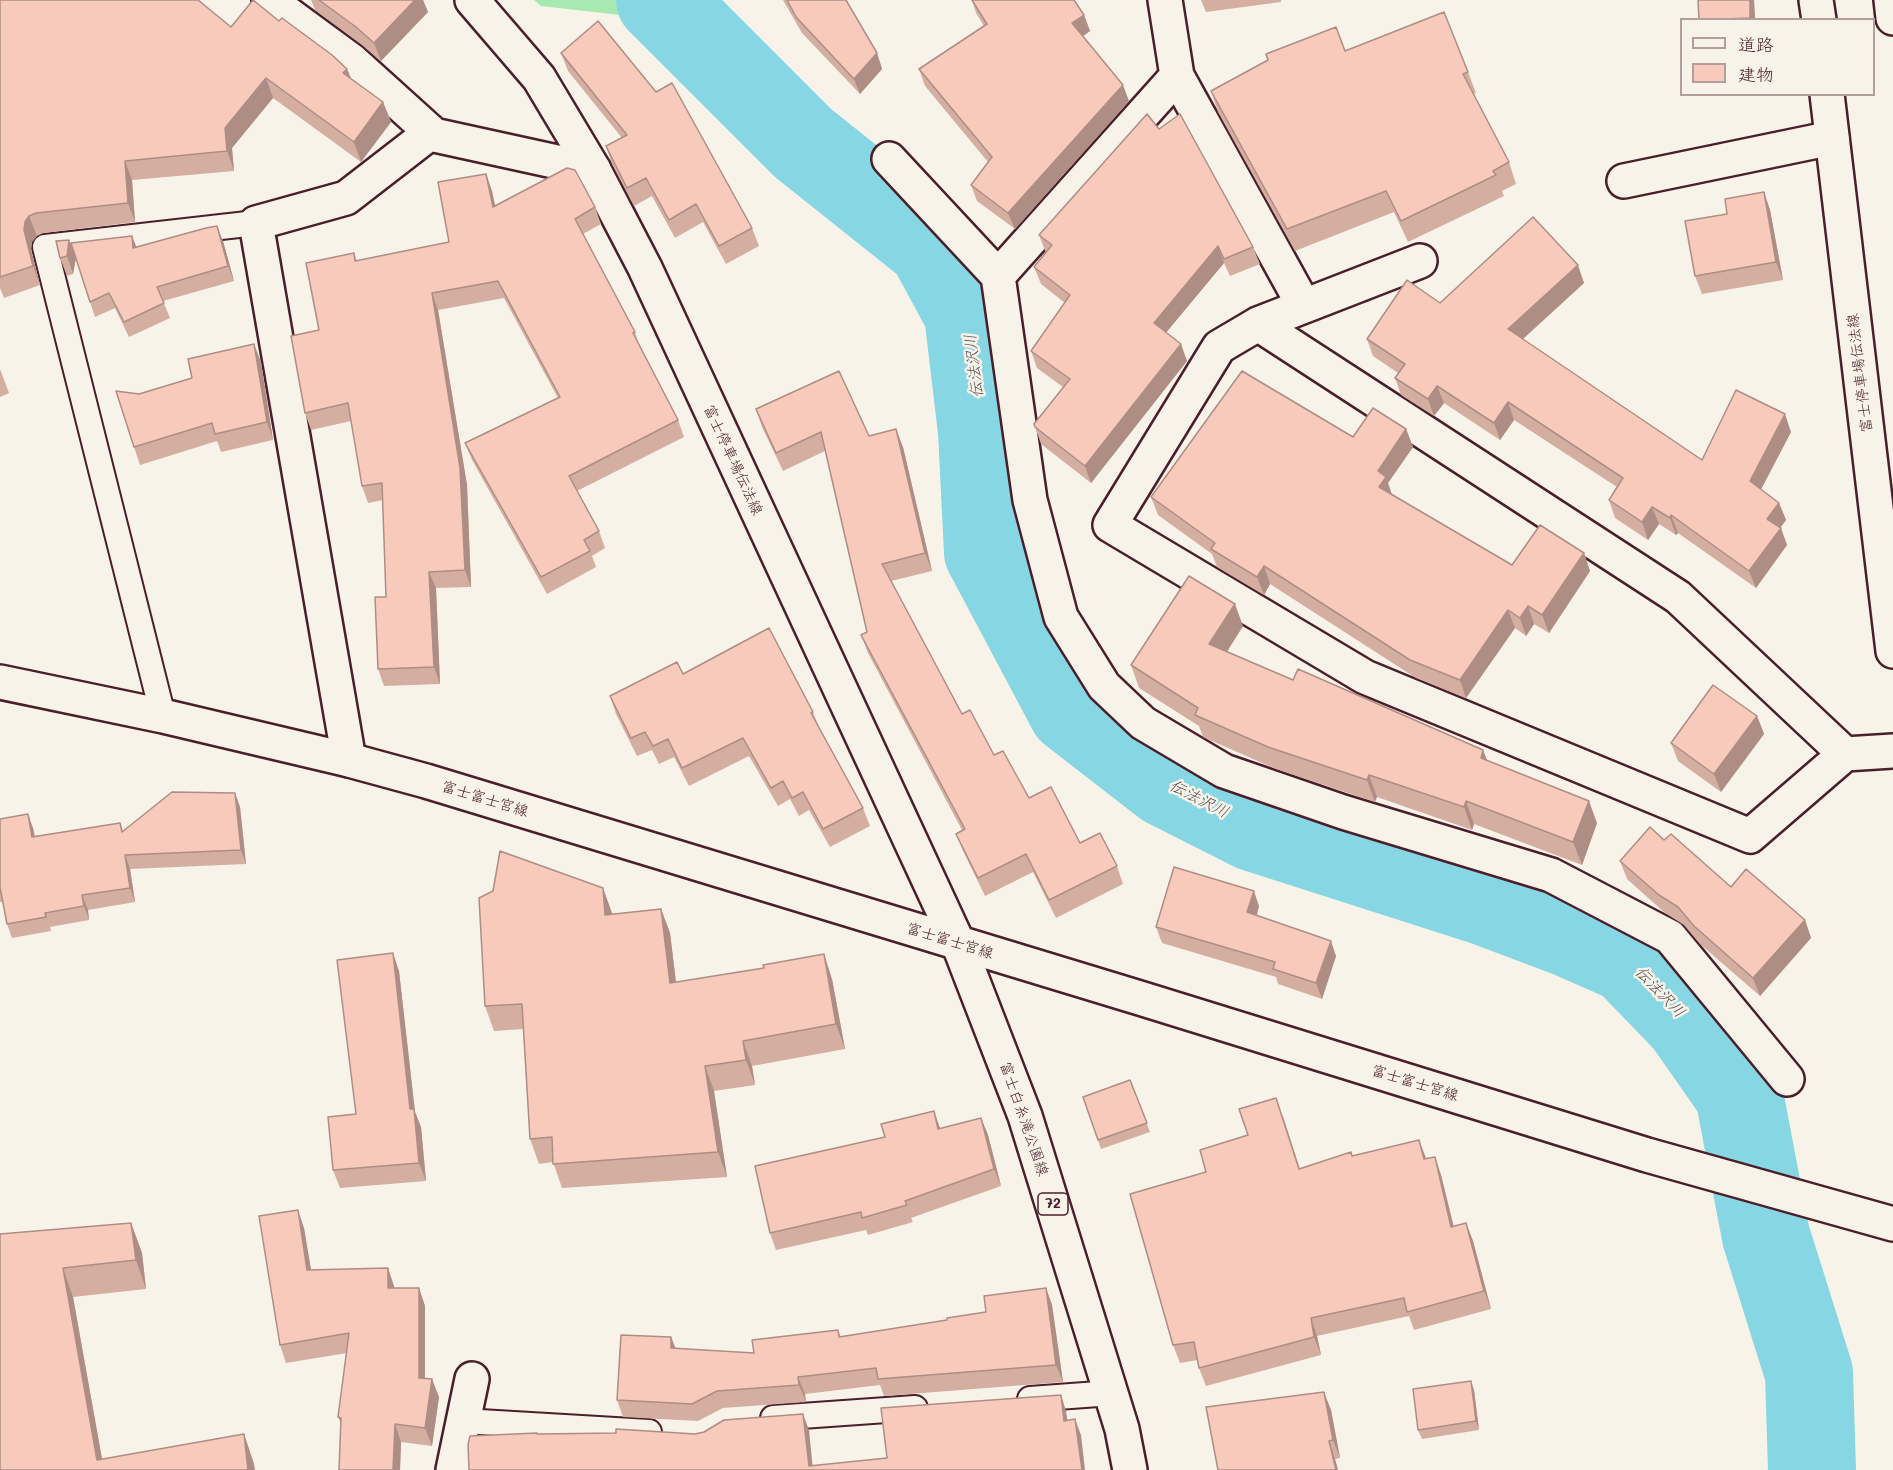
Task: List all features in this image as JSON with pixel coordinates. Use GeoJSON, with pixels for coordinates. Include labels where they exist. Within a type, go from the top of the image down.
{"type":"FeatureCollection","features":[{"type":"Feature","properties":{"kind":"street"},"geometry":{"type":"LineString","coordinates":[[269,0],[351,60],[430,133],[594,170]]}},
{"type":"Feature","properties":{"kind":"street","name":"富士停車場伝法線"},"geometry":{"type":"LineString","coordinates":[[472,0],[539,78],[594,170],[645,268],[958,943]]}},
{"type":"Feature","properties":{"kind":"street"},"geometry":{"type":"LineString","coordinates":[[1165,0],[1177,76],[1304,306]]}},
{"type":"Feature","properties":{"kind":"street"},"geometry":{"type":"LineString","coordinates":[[1816,0],[1819,18]]}},
{"type":"Feature","properties":{"kind":"street"},"geometry":{"type":"LineString","coordinates":[[1891,0],[1893,18]]}},
{"type":"Feature","properties":{"kind":"street"},"geometry":{"type":"LineString","coordinates":[[998,276],[1177,76]]}},
{"type":"Feature","properties":{"kind":"street","name":"富士停車場伝法線"},"geometry":{"type":"LineString","coordinates":[[1827,96],[1893,651]]}},
{"type":"Feature","properties":{"kind":"street"},"geometry":{"type":"LineString","coordinates":[[349,760],[256,223],[346,198],[430,133]]}},
{"type":"Feature","properties":{"kind":"street"},"geometry":{"type":"LineString","coordinates":[[1624,181],[1832,138]]}},
{"type":"Feature","properties":{"kind":"street"},"geometry":{"type":"LineString","coordinates":[[889,159],[998,276],[1030,500],[1061,617],[1104,686],[1143,723],[1224,771],[1343,812],[1551,875],[1670,938],[1787,1079]]}},
{"type":"Feature","properties":{"kind":"street"},"geometry":{"type":"LineString","coordinates":[[1420,261],[1258,324],[1219,347],[1110,525],[1365,677],[1750,836],[1845,754],[1893,751]]}},
{"type":"Feature","properties":{"kind":"street"},"geometry":{"type":"LineString","coordinates":[[1258,324],[1678,597],[1845,754]]}},
{"type":"Feature","properties":{"kind":"street","name":"富士富士宮線"},"geometry":{"type":"LineString","coordinates":[[0,682],[163,716],[349,760],[426,781],[1647,1155],[1893,1224]]}},
{"type":"Feature","properties":{"kind":"street","name":"富士白糸滝公園線"},"geometry":{"type":"LineString","coordinates":[[958,943],[1025,1116],[1112,1393],[1130,1470]]}},
{"type":"Feature","properties":{"kind":"street"},"geometry":{"type":"LineString","coordinates":[[453,1470],[472,1379]]}},
{"type":"Feature","properties":{"kind":"lane"},"geometry":{"type":"LineString","coordinates":[[163,716],[45,247],[256,223]]}},
{"type":"Feature","properties":{"kind":"lane"},"geometry":{"type":"LineString","coordinates":[[1006,1401],[1112,1393]]}},
{"type":"Feature","properties":{"kind":"lane"},"geometry":{"type":"LineString","coordinates":[[748,1420],[936,1406]]}},
{"type":"Feature","properties":{"kind":"lane"},"geometry":{"type":"LineString","coordinates":[[463,1420],[667,1433]]}},
{"type":"Feature","properties":{"kind":"green space"},"geometry":{"type":"Polygon","coordinates":[[[534,0],[684,0],[652,39],[620,15],[541,6],[534,0]]]}},
{"type":"Feature","properties":{"kind":"building"},"geometry":{"type":"Polygon","coordinates":[[[0,0],[198,0],[231,27],[253,0],[279,21],[282,18],[332,55],[347,69],[343,73],[383,102],[354,142],[266,78],[225,128],[227,151],[125,161],[128,203],[36,213],[29,216],[24,230],[33,266],[0,277],[0,0]]]}},
{"type":"Feature","properties":{"kind":"building"},"geometry":{"type":"Polygon","coordinates":[[[319,0],[415,0],[374,43],[319,0]]]}},
{"type":"Feature","properties":{"kind":"building"},"geometry":{"type":"Polygon","coordinates":[[[787,0],[846,0],[877,53],[854,79],[796,17],[787,0]]]}},
{"type":"Feature","properties":{"kind":"building"},"geometry":{"type":"Polygon","coordinates":[[[972,0],[1074,0],[1084,15],[1072,23],[1123,85],[1008,213],[971,185],[992,157],[919,69],[987,24],[972,0]]]}},
{"type":"Feature","properties":{"kind":"building"},"geometry":{"type":"Polygon","coordinates":[[[1698,0],[1750,0],[1750,18],[1699,18],[1698,0]]]}},
{"type":"Feature","properties":{"kind":"building"},"geometry":{"type":"Polygon","coordinates":[[[1444,12],[1468,72],[1463,74],[1509,162],[1493,171],[1496,175],[1401,221],[1386,191],[1287,229],[1211,91],[1268,60],[1266,54],[1336,27],[1345,51],[1444,12]]]}},
{"type":"Feature","properties":{"kind":"building"},"geometry":{"type":"Polygon","coordinates":[[[598,21],[656,92],[672,83],[752,228],[719,246],[696,204],[669,220],[646,178],[627,188],[606,146],[627,135],[561,53],[598,21]]]}},
{"type":"Feature","properties":{"kind":"building"},"geometry":{"type":"Polygon","coordinates":[[[1147,114],[1159,129],[1180,114],[1253,247],[1224,259],[1218,246],[1154,323],[1181,344],[1085,466],[1034,424],[1070,379],[1031,351],[1070,295],[1034,267],[1052,245],[1039,235],[1147,114]]]}},
{"type":"Feature","properties":{"kind":"building"},"geometry":{"type":"Polygon","coordinates":[[[567,168],[575,170],[595,207],[575,219],[635,332],[633,333],[678,420],[569,476],[599,531],[584,540],[590,551],[541,577],[465,443],[560,397],[498,281],[432,293],[460,468],[465,570],[429,572],[434,667],[378,669],[375,597],[386,597],[382,483],[362,486],[348,403],[305,413],[291,336],[319,330],[306,263],[354,253],[355,261],[449,242],[438,182],[486,174],[493,207],[567,168]]]}},
{"type":"Feature","properties":{"kind":"building"},"geometry":{"type":"Polygon","coordinates":[[[1764,192],[1776,262],[1695,276],[1685,221],[1727,214],[1725,199],[1764,192]]]}},
{"type":"Feature","properties":{"kind":"building"},"geometry":{"type":"Polygon","coordinates":[[[1533,217],[1578,265],[1508,329],[1702,460],[1736,390],[1785,414],[1750,481],[1779,503],[1767,519],[1781,528],[1749,571],[1671,515],[1670,518],[1652,507],[1642,522],[1609,500],[1623,478],[1508,402],[1494,423],[1437,386],[1428,399],[1395,378],[1405,364],[1367,339],[1407,280],[1440,303],[1533,217]]]}},
{"type":"Feature","properties":{"kind":"building"},"geometry":{"type":"Polygon","coordinates":[[[217,226],[228,266],[157,287],[164,303],[124,322],[109,293],[90,302],[71,243],[132,236],[133,248],[217,226]]]}},
{"type":"Feature","properties":{"kind":"building"},"geometry":{"type":"Polygon","coordinates":[[[69,240],[67,256],[60,258],[56,241],[69,240]]]}},
{"type":"Feature","properties":{"kind":"building"},"geometry":{"type":"Polygon","coordinates":[[[254,344],[267,422],[215,434],[212,423],[134,447],[116,391],[139,394],[192,378],[188,359],[254,344]]]}},
{"type":"Feature","properties":{"kind":"building"},"geometry":{"type":"Polygon","coordinates":[[[839,371],[869,436],[896,429],[925,553],[882,564],[962,714],[970,710],[994,755],[1003,751],[1029,798],[1051,787],[1080,843],[1100,833],[1117,866],[1049,900],[1026,854],[978,878],[956,834],[965,829],[861,635],[867,632],[821,432],[776,453],[756,409],[839,371]]]}},
{"type":"Feature","properties":{"kind":"building"},"geometry":{"type":"Polygon","coordinates":[[[1242,371],[1353,437],[1373,408],[1406,429],[1378,471],[1386,477],[1379,487],[1512,565],[1540,525],[1584,553],[1542,615],[1528,606],[1520,618],[1508,610],[1460,680],[1410,660],[1264,566],[1257,577],[1211,549],[1215,543],[1151,497],[1242,371]]]}},
{"type":"Feature","properties":{"kind":"building"},"geometry":{"type":"Polygon","coordinates":[[[1189,576],[1235,604],[1209,644],[1293,680],[1298,669],[1483,750],[1481,758],[1589,801],[1573,842],[1466,801],[1464,807],[1369,775],[1367,780],[1268,747],[1195,715],[1198,708],[1131,665],[1189,576]]]}},
{"type":"Feature","properties":{"kind":"building"},"geometry":{"type":"Polygon","coordinates":[[[769,628],[813,712],[811,713],[863,808],[823,829],[803,792],[792,798],[783,781],[771,788],[743,738],[682,768],[668,739],[653,746],[645,732],[631,738],[610,696],[677,662],[683,674],[769,628]]]}},
{"type":"Feature","properties":{"kind":"building"},"geometry":{"type":"Polygon","coordinates":[[[1713,685],[1757,716],[1714,774],[1671,743],[1713,685]]]}},
{"type":"Feature","properties":{"kind":"building"},"geometry":{"type":"Polygon","coordinates":[[[172,792],[235,793],[241,850],[125,855],[130,888],[82,895],[84,906],[45,913],[46,917],[7,924],[0,887],[0,819],[28,814],[32,837],[120,823],[122,832],[172,792]]]}},
{"type":"Feature","properties":{"kind":"building"},"geometry":{"type":"Polygon","coordinates":[[[1650,827],[1664,840],[1671,834],[1731,887],[1746,869],[1805,920],[1753,978],[1694,926],[1678,907],[1659,895],[1620,861],[1650,827]]]}},
{"type":"Feature","properties":{"kind":"building"},"geometry":{"type":"Polygon","coordinates":[[[500,851],[603,888],[605,915],[661,909],[670,983],[764,968],[763,965],[824,954],[836,1024],[743,1041],[746,1060],[705,1066],[718,1152],[553,1164],[552,1137],[530,1139],[522,1004],[485,1006],[479,898],[493,891],[500,851]]]}},
{"type":"Feature","properties":{"kind":"building"},"geometry":{"type":"Polygon","coordinates":[[[1174,867],[1254,891],[1247,912],[1331,941],[1316,983],[1273,969],[1275,962],[1156,927],[1174,867]]]}},
{"type":"Feature","properties":{"kind":"building"},"geometry":{"type":"Polygon","coordinates":[[[393,953],[410,1109],[414,1109],[419,1163],[333,1170],[328,1117],[356,1114],[337,960],[393,953]]]}},
{"type":"Feature","properties":{"kind":"building"},"geometry":{"type":"Polygon","coordinates":[[[1130,1080],[1147,1123],[1098,1140],[1083,1097],[1130,1080]]]}},
{"type":"Feature","properties":{"kind":"building"},"geometry":{"type":"Polygon","coordinates":[[[1276,1098],[1299,1169],[1351,1152],[1352,1156],[1419,1140],[1424,1159],[1435,1157],[1451,1227],[1466,1223],[1484,1291],[1407,1312],[1404,1298],[1311,1318],[1314,1337],[1199,1368],[1194,1342],[1173,1345],[1130,1194],[1206,1172],[1200,1150],[1248,1135],[1239,1109],[1276,1098]]]}},
{"type":"Feature","properties":{"kind":"building"},"geometry":{"type":"Polygon","coordinates":[[[934,1111],[938,1129],[981,1118],[994,1169],[905,1201],[907,1205],[862,1218],[861,1212],[770,1233],[755,1166],[885,1137],[881,1124],[934,1111]]]}},
{"type":"Feature","properties":{"kind":"building"},"geometry":{"type":"Polygon","coordinates":[[[298,1210],[307,1270],[388,1268],[388,1288],[419,1288],[419,1378],[432,1379],[425,1428],[395,1424],[393,1470],[339,1470],[341,1418],[338,1417],[349,1333],[280,1345],[259,1216],[298,1210]]]}},
{"type":"Feature","properties":{"kind":"building"},"geometry":{"type":"Polygon","coordinates":[[[131,1223],[136,1260],[63,1268],[97,1460],[244,1434],[248,1470],[0,1470],[0,1234],[131,1223]]]}},
{"type":"Feature","properties":{"kind":"building"},"geometry":{"type":"Polygon","coordinates":[[[1046,1288],[1056,1365],[878,1379],[876,1368],[798,1377],[799,1385],[717,1391],[692,1404],[617,1400],[621,1335],[671,1337],[671,1348],[754,1353],[752,1340],[838,1330],[839,1337],[947,1320],[947,1318],[986,1312],[984,1296],[1046,1288]]]}},
{"type":"Feature","properties":{"kind":"building"},"geometry":{"type":"Polygon","coordinates":[[[1471,1381],[1476,1421],[1418,1430],[1413,1389],[1471,1381]]]}},
{"type":"Feature","properties":{"kind":"building"},"geometry":{"type":"Polygon","coordinates":[[[1324,1392],[1333,1440],[1329,1441],[1336,1470],[1218,1470],[1206,1407],[1324,1392]]]}},
{"type":"Feature","properties":{"kind":"building"},"geometry":{"type":"Polygon","coordinates":[[[1061,1395],[1064,1421],[1075,1419],[1082,1470],[469,1470],[470,1436],[616,1433],[616,1429],[695,1434],[704,1432],[724,1420],[803,1414],[809,1466],[887,1458],[881,1408],[1061,1395]]]}},
{"type":"Feature","properties":{"kind":"waterway","name":"伝法沢川"},"geometry":{"type":"LineString","coordinates":[[660,0],[803,143],[931,245],[968,313],[982,431],[988,552],[1072,710],[1166,783],[1253,827],[1484,901],[1569,933],[1628,959],[1688,1021],[1739,1094],[1766,1236],[1809,1373],[1812,1470]]}}]}
